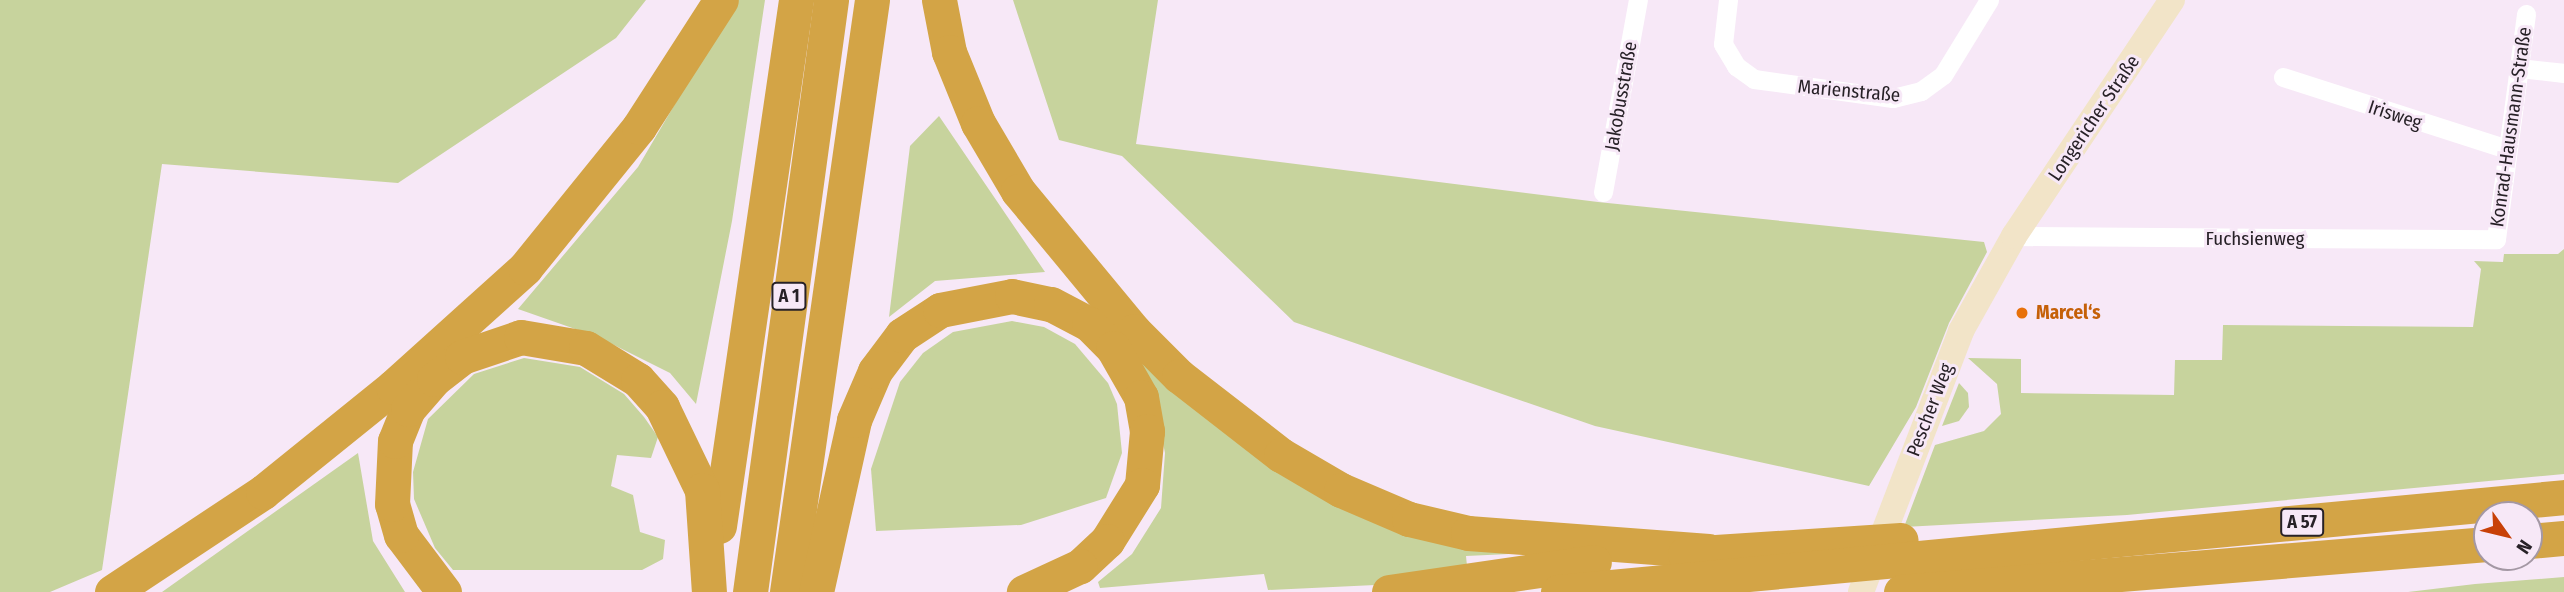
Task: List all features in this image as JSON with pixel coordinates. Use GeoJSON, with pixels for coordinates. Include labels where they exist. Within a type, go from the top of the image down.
{"type":"FeatureCollection","features":[{"type":"Feature","properties":{"kind":"highway"},"geometry":{"type":"LineString","coordinates":[[112,592],[263,492],[393,387],[524,268],[639,127],[721,0]]}},
{"type":"Feature","properties":{"kind":"highway"},"geometry":{"type":"LineString","coordinates":[[709,592],[796,0]]}},
{"type":"Feature","properties":{"kind":"highway","name":"A 1"},"geometry":{"type":"LineString","coordinates":[[750,592],[831,0]]}},
{"type":"Feature","properties":{"kind":"highway","name":"A 1"},"geometry":{"type":"LineString","coordinates":[[787,592],[872,0]]}},
{"type":"Feature","properties":{"kind":"highway"},"geometry":{"type":"LineString","coordinates":[[939,0],[949,52],[978,123],[1018,191],[1143,340],[1179,376],[1281,455],[1341,490],[1409,519],[1468,533],[1708,551],[1819,557],[1925,539],[2052,533],[2107,541]]}},
{"type":"Feature","properties":{"kind":"highway"},"geometry":{"type":"LineString","coordinates":[[816,592],[828,494],[836,245]]}},
{"type":"Feature","properties":{"kind":"highway"},"geometry":{"type":"LineString","coordinates":[[816,592],[853,420],[875,371],[902,335],[940,310],[1012,296],[1051,304],[1089,324],[1114,348],[1141,397],[1147,431],[1142,485],[1108,541],[1080,566],[1024,592]]}},
{"type":"Feature","properties":{"kind":"highway"},"geometry":{"type":"LineString","coordinates":[[444,592],[416,562],[401,535],[391,504],[396,440],[408,409],[434,379],[462,357],[521,337],[586,348],[638,380],[662,407],[702,490],[709,592]]}},
{"type":"Feature","properties":{"kind":"highway","name":"A 57"},"geometry":{"type":"LineString","coordinates":[[1899,578],[2107,541],[2564,497]]}},
{"type":"Feature","properties":{"kind":"highway"},"geometry":{"type":"LineString","coordinates":[[2543,540],[2564,538]]}},
{"type":"Feature","properties":{"kind":"highway","name":"A 57"},"geometry":{"type":"LineString","coordinates":[[1558,592],[1819,557],[1899,578],[2321,558],[2473,545]]}},
{"type":"Feature","properties":{"kind":"highway"},"geometry":{"type":"LineString","coordinates":[[1389,592],[1457,586],[1555,566],[1708,551]]}},
{"type":"Feature","properties":{"kind":"highway"},"geometry":{"type":"LineString","coordinates":[[2143,592],[2321,558]]}},
{"type":"Feature","properties":{"kind":"street","name":"Jakobusstraße"},"geometry":{"type":"LineString","coordinates":[[1603,192],[1638,0]]}},
{"type":"Feature","properties":{"kind":"street","name":"Marienstraße"},"geometry":{"type":"LineString","coordinates":[[1728,0],[1723,44],[1736,66],[1755,79],[1893,98],[1921,91],[1942,75],[1989,0]]}},
{"type":"Feature","properties":{"kind":"street","name":"Longericher Straße"},"geometry":{"type":"LineString","coordinates":[[2014,236],[2172,0]]}},
{"type":"Feature","properties":{"kind":"street","name":"Konrad-Hausmann-Straße"},"geometry":{"type":"LineString","coordinates":[[2496,239],[2526,15]]}},
{"type":"Feature","properties":{"kind":"street"},"geometry":{"type":"LineString","coordinates":[[2519,68],[2564,73]]}},
{"type":"Feature","properties":{"kind":"street","name":"Irisweg"},"geometry":{"type":"LineString","coordinates":[[2283,77],[2507,149]]}},
{"type":"Feature","properties":{"kind":"street","name":"Fuchsienweg"},"geometry":{"type":"LineString","coordinates":[[2014,236],[2496,239]]}},
{"type":"Feature","properties":{"kind":"street","name":"Pescher Weg"},"geometry":{"type":"LineString","coordinates":[[1861,592],[1961,331],[2014,236]]}},
{"type":"Feature","properties":{"kind":"green space"},"geometry":{"type":"Polygon","coordinates":[[[0,0],[646,0],[616,38],[398,183],[162,164],[102,570],[50,592],[0,592],[0,0]]]}},
{"type":"Feature","properties":{"kind":"green space"},"geometry":{"type":"Polygon","coordinates":[[[736,0],[765,0],[732,221],[696,404],[670,373],[598,337],[518,309],[638,167],[736,0]]]}},
{"type":"Feature","properties":{"kind":"green space"},"geometry":{"type":"Polygon","coordinates":[[[1013,0],[1158,0],[1136,144],[1598,202],[1984,242],[1987,252],[1949,323],[1916,407],[1869,486],[1595,426],[1294,322],[1122,156],[1059,140],[1013,0]]]}},
{"type":"Feature","properties":{"kind":"green space"},"geometry":{"type":"Polygon","coordinates":[[[939,116],[1045,272],[935,281],[889,317],[910,146],[939,116]]]}},
{"type":"Feature","properties":{"kind":"green space"},"geometry":{"type":"Polygon","coordinates":[[[2564,249],[2564,474],[2127,515],[1904,527],[1935,445],[1984,431],[2001,414],[1997,384],[1968,358],[2021,359],[2021,393],[2174,395],[2175,360],[2222,360],[2223,325],[2473,327],[2481,269],[2474,261],[2503,262],[2504,254],[2558,254],[2564,249]]]}},
{"type":"Feature","properties":{"kind":"green space"},"geometry":{"type":"Polygon","coordinates":[[[1012,321],[1044,327],[1075,344],[1108,383],[1117,404],[1122,453],[1106,498],[1021,525],[876,531],[871,469],[900,382],[923,353],[953,332],[1012,321]]]}},
{"type":"Feature","properties":{"kind":"green space"},"geometry":{"type":"Polygon","coordinates":[[[1123,341],[1216,422],[1513,549],[1509,554],[1466,556],[1468,576],[1375,585],[1268,590],[1264,574],[1100,588],[1098,582],[1132,554],[1161,508],[1165,453],[1152,388],[1123,341]]]}},
{"type":"Feature","properties":{"kind":"green space"},"geometry":{"type":"Polygon","coordinates":[[[524,358],[580,367],[624,394],[658,437],[651,458],[617,455],[611,486],[633,495],[640,532],[665,540],[663,559],[642,570],[453,570],[435,548],[414,499],[413,472],[428,419],[474,374],[524,358]]]}},
{"type":"Feature","properties":{"kind":"green space"},"geometry":{"type":"Polygon","coordinates":[[[1959,383],[1968,393],[1969,407],[1959,421],[1942,426],[1959,383]]]}},
{"type":"Feature","properties":{"kind":"green space"},"geometry":{"type":"Polygon","coordinates":[[[358,453],[373,541],[405,592],[162,592],[358,453]]]}},
{"type":"Feature","properties":{"kind":"green space"},"geometry":{"type":"Polygon","coordinates":[[[2564,577],[2564,592],[2408,592],[2475,584],[2564,577]]]}},
{"type":"Feature","properties":{"kind":"place","name":"Marcel‘s"},"geometry":{"type":"Point","coordinates":[2022,313]}}]}
